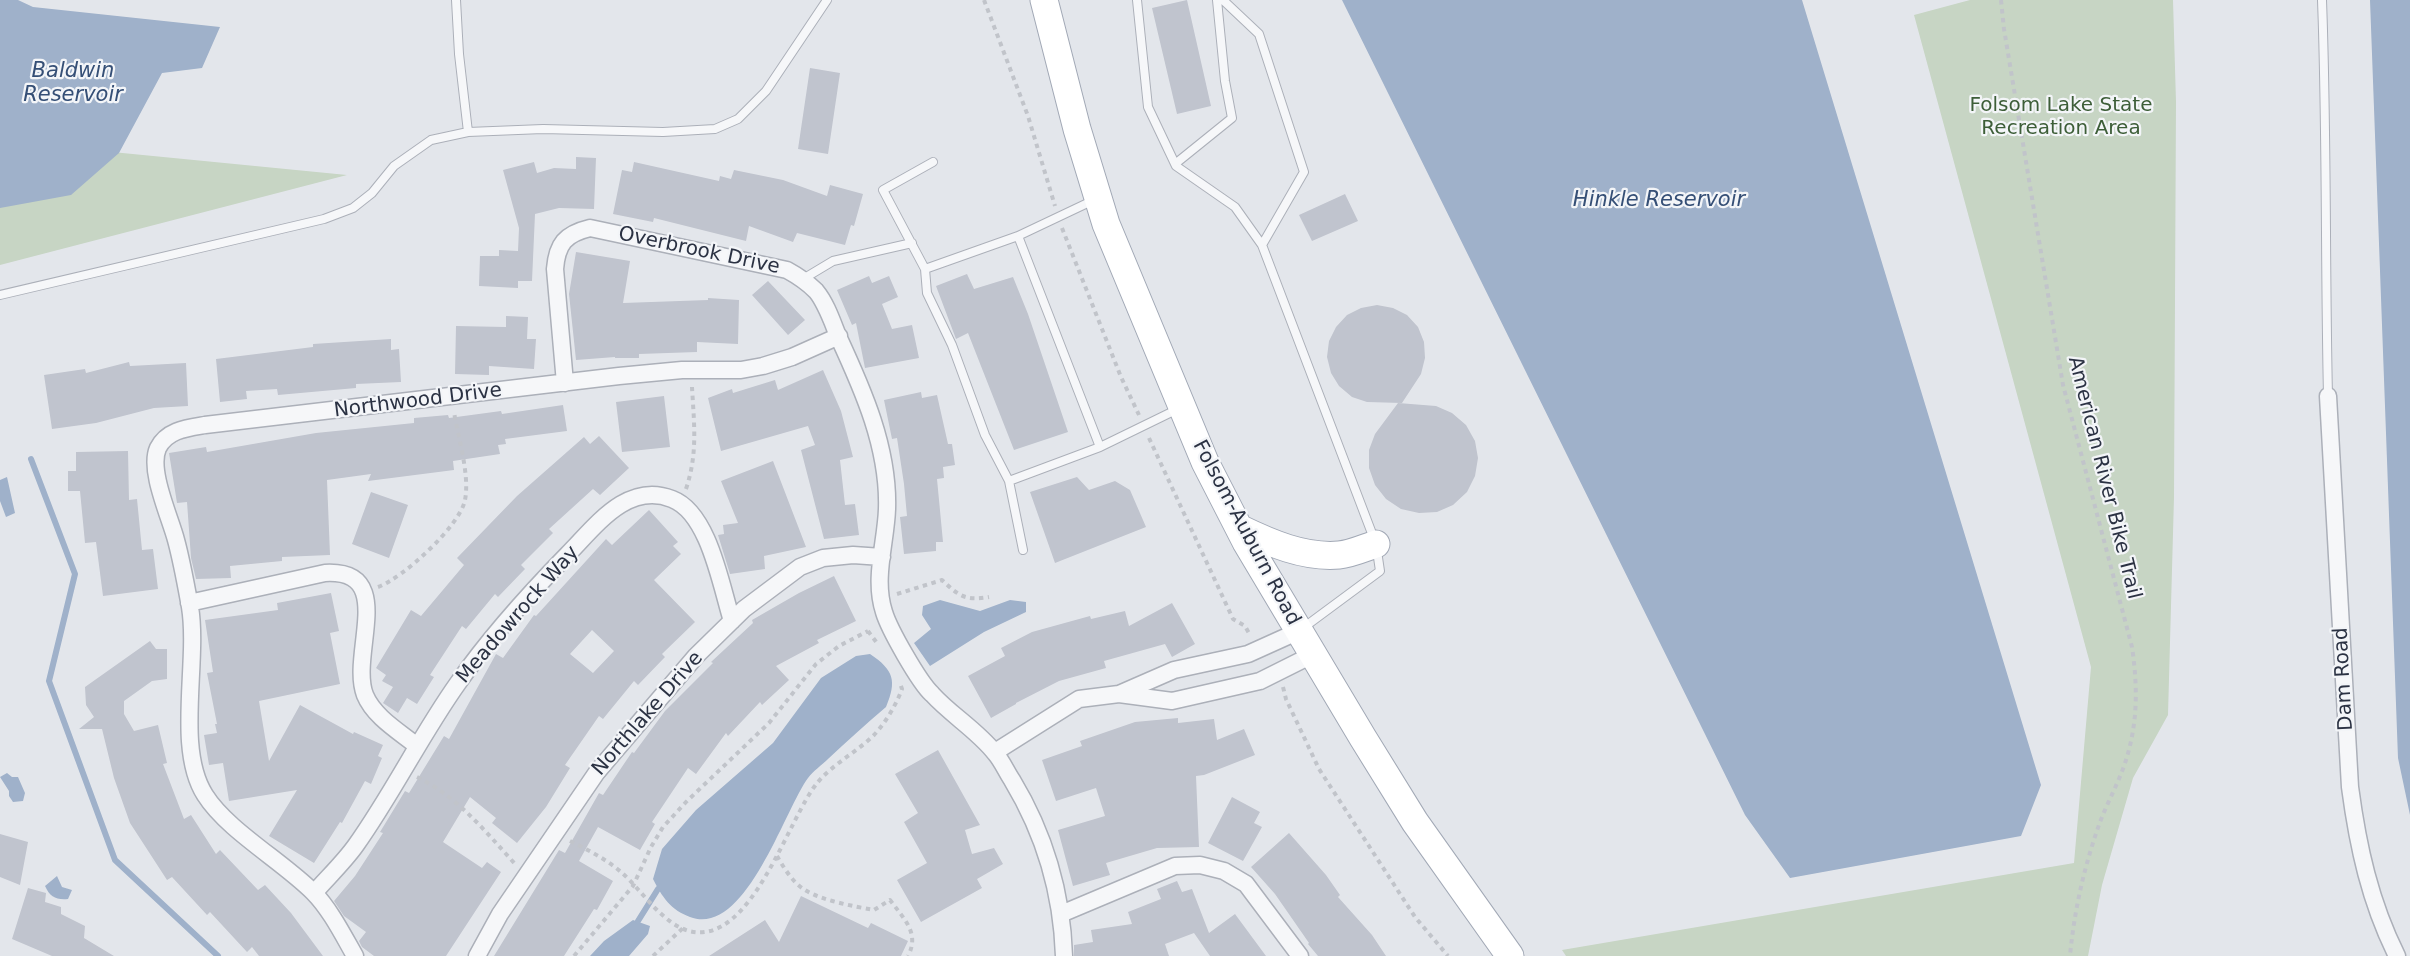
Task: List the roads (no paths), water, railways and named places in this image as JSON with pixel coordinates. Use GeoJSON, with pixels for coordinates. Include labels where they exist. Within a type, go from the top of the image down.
{"type":"FeatureCollection","features":[{"type":"Feature","properties":{"kind":"main road","name":"Folsom-Auburn Road"},"geometry":{"type":"LineString","coordinates":[[1044,0],[1077,129],[1106,224],[1204,462],[1312,655],[1414,822],[1510,956]]}},
{"type":"Feature","properties":{"kind":"main road"},"geometry":{"type":"LineString","coordinates":[[1239,528],[1266,541],[1310,555],[1341,555],[1376,544]]}},
{"type":"Feature","properties":{"kind":"street","name":"Overbrook Drive"},"geometry":{"type":"LineString","coordinates":[[566,383],[555,269],[556,254],[563,241],[575,232],[590,228],[787,270],[803,279],[817,293],[839,336],[873,418],[881,449],[886,479],[887,508],[881,599],[887,621],[930,693],[995,752],[1023,799],[1040,837],[1053,875],[1061,914],[1064,956]]}},
{"type":"Feature","properties":{"kind":"street","name":"Northwood Drive"},"geometry":{"type":"LineString","coordinates":[[355,956],[314,893],[222,816],[205,795],[194,770],[190,743],[193,651],[189,603],[176,541],[155,463],[158,448],[167,436],[181,429],[205,425],[452,396],[691,370],[741,370],[764,366],[839,336]]}},
{"type":"Feature","properties":{"kind":"street","name":"Dam Road"},"geometry":{"type":"LineString","coordinates":[[2328,396],[2350,787],[2364,873],[2381,922],[2397,956]]}},
{"type":"Feature","properties":{"kind":"street","name":"Meadowrock Way"},"geometry":{"type":"LineString","coordinates":[[314,893],[355,846],[457,684],[485,645],[532,591],[610,512],[628,499],[650,495],[672,499],[691,511],[704,530],[732,621]]}},
{"type":"Feature","properties":{"kind":"street","name":"Northlake Drive"},"geometry":{"type":"LineString","coordinates":[[477,956],[500,914],[604,763],[676,678],[732,621],[800,567],[823,558],[853,555],[882,557]]}},
{"type":"Feature","properties":{"kind":"street"},"geometry":{"type":"LineString","coordinates":[[189,603],[333,573],[341,572],[355,579],[365,591],[368,606],[361,656],[361,676],[366,696],[376,712],[417,746]]}},
{"type":"Feature","properties":{"kind":"street"},"geometry":{"type":"LineString","coordinates":[[1119,694],[1174,670],[1248,654],[1299,631]]}},
{"type":"Feature","properties":{"kind":"street"},"geometry":{"type":"LineString","coordinates":[[995,752],[1079,699],[1119,694],[1172,701],[1260,681],[1312,655]]}},
{"type":"Feature","properties":{"kind":"street"},"geometry":{"type":"LineString","coordinates":[[1061,914],[1175,866],[1200,865],[1224,871],[1246,884],[1300,956]]}},
{"type":"Feature","properties":{"kind":"lane"},"geometry":{"type":"LineString","coordinates":[[456,0],[459,54],[468,132]]}},
{"type":"Feature","properties":{"kind":"lane"},"geometry":{"type":"LineString","coordinates":[[0,295],[324,219],[353,208],[372,193],[394,166],[431,140],[468,132],[543,129],[663,132],[715,129],[738,119],[766,91],[827,0]]}},
{"type":"Feature","properties":{"kind":"lane"},"geometry":{"type":"LineString","coordinates":[[1137,0],[1148,107],[1175,164],[1235,207],[1262,245],[1376,544],[1380,572],[1299,631]]}},
{"type":"Feature","properties":{"kind":"lane"},"geometry":{"type":"LineString","coordinates":[[1175,164],[1232,118],[1225,81],[1217,0]]}},
{"type":"Feature","properties":{"kind":"lane"},"geometry":{"type":"LineString","coordinates":[[1223,0],[1258,34],[1304,172],[1262,245]]}},
{"type":"Feature","properties":{"kind":"lane"},"geometry":{"type":"LineString","coordinates":[[2322,0],[2326,105],[2325,244],[2328,396]]}},
{"type":"Feature","properties":{"kind":"lane"},"geometry":{"type":"LineString","coordinates":[[933,162],[883,190],[925,269],[927,293],[952,345],[985,435],[1009,481],[1023,550]]}},
{"type":"Feature","properties":{"kind":"lane"},"geometry":{"type":"LineString","coordinates":[[925,269],[1018,236],[1097,198]]}},
{"type":"Feature","properties":{"kind":"lane"},"geometry":{"type":"LineString","coordinates":[[1018,236],[1100,447]]}},
{"type":"Feature","properties":{"kind":"lane"},"geometry":{"type":"LineString","coordinates":[[803,279],[833,261],[912,243]]}},
{"type":"Feature","properties":{"kind":"lane"},"geometry":{"type":"LineString","coordinates":[[1009,481],[1100,447],[1181,407]]}},
{"type":"Feature","properties":{"kind":"water","name":"Baldwin Reservoir"},"geometry":{"type":"Polygon","coordinates":[[[0,0],[18,0],[33,7],[220,27],[202,68],[162,73],[119,153],[71,195],[0,208],[0,0]]]}},
{"type":"Feature","properties":{"kind":"water","name":"Hinkle Reservoir"},"geometry":{"type":"Polygon","coordinates":[[[1342,0],[1802,0],[2041,785],[2021,836],[1790,878],[1745,815],[1342,0]]]}},
{"type":"Feature","properties":{"kind":"water"},"geometry":{"type":"Polygon","coordinates":[[[2370,0],[2410,0],[2410,815],[2398,758],[2370,0]]]}},
{"type":"Feature","properties":{"kind":"water"},"geometry":{"type":"Polygon","coordinates":[[[7,477],[15,513],[6,517],[0,501],[0,480],[7,477]]]}},
{"type":"Feature","properties":{"kind":"water"},"geometry":{"type":"Polygon","coordinates":[[[940,600],[980,611],[1010,600],[1026,602],[1026,612],[984,632],[930,666],[914,643],[931,629],[922,615],[923,606],[940,600]]]}},
{"type":"Feature","properties":{"kind":"water"},"geometry":{"type":"Polygon","coordinates":[[[870,654],[884,665],[891,677],[892,690],[886,707],[808,778],[761,868],[745,891],[728,909],[710,918],[690,917],[677,911],[664,897],[653,879],[662,849],[696,810],[773,743],[821,678],[856,656],[870,654]]]}},
{"type":"Feature","properties":{"kind":"water"},"geometry":{"type":"Polygon","coordinates":[[[7,773],[12,777],[18,777],[25,793],[23,801],[13,802],[9,796],[9,791],[0,777],[7,773]]]}},
{"type":"Feature","properties":{"kind":"water"},"geometry":{"type":"Polygon","coordinates":[[[57,876],[62,887],[72,890],[68,899],[54,897],[45,886],[57,876]]]}},
{"type":"Feature","properties":{"kind":"water"},"geometry":{"type":"Polygon","coordinates":[[[633,920],[650,926],[648,934],[629,956],[590,956],[604,941],[633,920]]]}},
{"type":"Feature","properties":{"kind":"waterway"},"geometry":{"type":"LineString","coordinates":[[31,459],[75,574],[49,681],[115,860],[218,956]]}},
{"type":"Feature","properties":{"kind":"waterway"},"geometry":{"type":"LineString","coordinates":[[638,921],[658,889]]}},
{"type":"Feature","properties":{"kind":"park label","name":"Folsom Lake State Recreation Area"},"geometry":{"type":"Point","coordinates":[2061,118]}}]}
